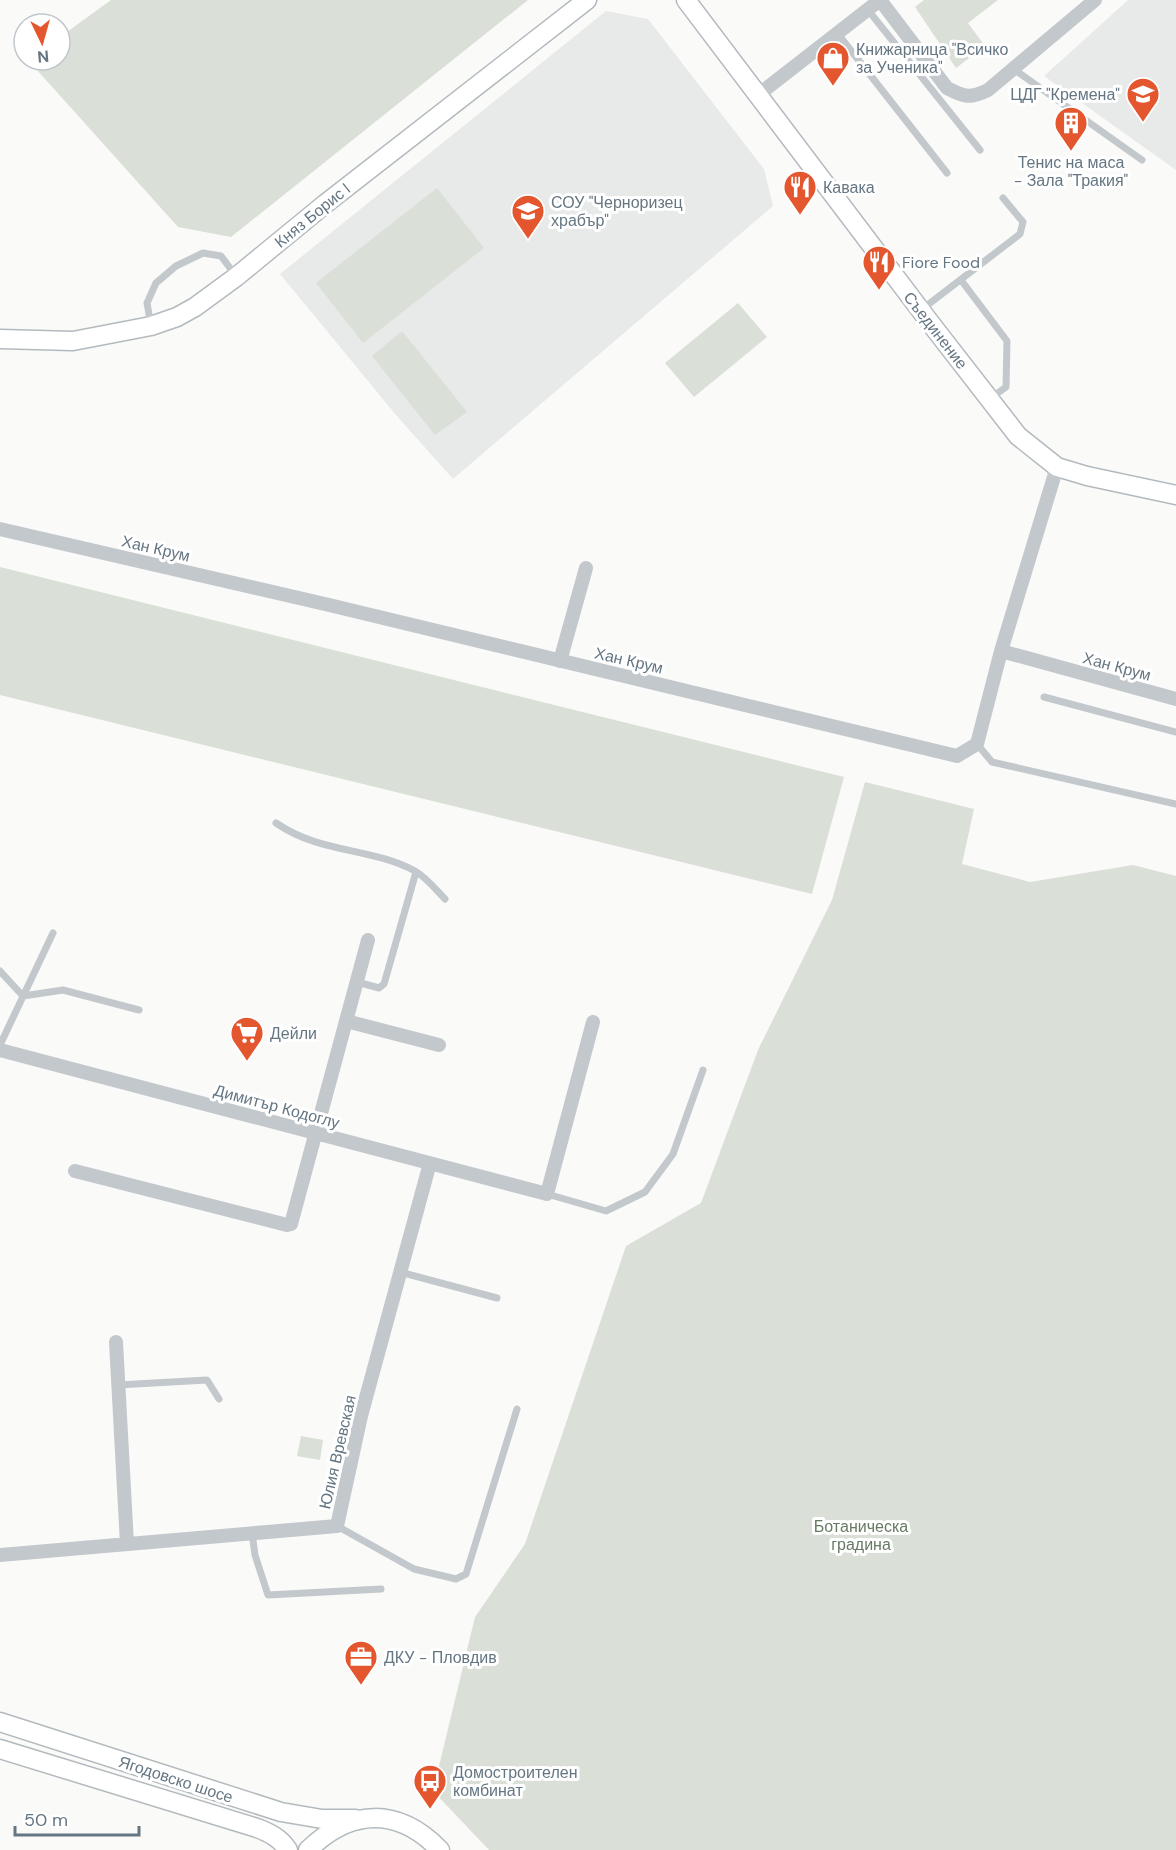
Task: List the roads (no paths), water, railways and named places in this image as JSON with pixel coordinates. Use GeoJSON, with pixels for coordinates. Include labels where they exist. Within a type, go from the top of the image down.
{"type":"FeatureCollection","features":[{"type":"Feature","properties":{"kind":"street","name":"Княз Борис I"},"geometry":{"type":"LineString","coordinates":[[0,339],[73,341],[152,326],[177,317],[195,307],[587,0]]}},
{"type":"Feature","properties":{"kind":"street","name":"Съединение"},"geometry":{"type":"LineString","coordinates":[[686,0],[1018,436],[1057,466],[1087,476],[1176,495]]}},
{"type":"Feature","properties":{"kind":"street"},"geometry":{"type":"LineString","coordinates":[[758,95],[880,0],[947,88],[963,96],[975,96],[988,90],[1095,0]]}},
{"type":"Feature","properties":{"kind":"street"},"geometry":{"type":"LineString","coordinates":[[977,744],[1001,651],[1057,466]]}},
{"type":"Feature","properties":{"kind":"street","name":"Хан Крум"},"geometry":{"type":"LineString","coordinates":[[0,529],[325,604],[957,756],[977,744]]}},
{"type":"Feature","properties":{"kind":"street"},"geometry":{"type":"LineString","coordinates":[[560,661],[586,568]]}},
{"type":"Feature","properties":{"kind":"street","name":"Хан Крум"},"geometry":{"type":"LineString","coordinates":[[1001,651],[1176,699]]}},
{"type":"Feature","properties":{"kind":"street"},"geometry":{"type":"LineString","coordinates":[[75,1171],[287,1225],[291,1224],[368,940]]}},
{"type":"Feature","properties":{"kind":"street"},"geometry":{"type":"LineString","coordinates":[[346,1021],[439,1045]]}},
{"type":"Feature","properties":{"kind":"street"},"geometry":{"type":"LineString","coordinates":[[547,1194],[593,1022]]}},
{"type":"Feature","properties":{"kind":"street","name":"Димитър Кодоглу"},"geometry":{"type":"LineString","coordinates":[[0,1050],[547,1194]]}},
{"type":"Feature","properties":{"kind":"street","name":"Юлия Вревская"},"geometry":{"type":"LineString","coordinates":[[0,1555],[337,1526],[361,1416],[430,1163]]}},
{"type":"Feature","properties":{"kind":"street"},"geometry":{"type":"LineString","coordinates":[[116,1342],[128,1544]]}},
{"type":"Feature","properties":{"kind":"street","name":"Ягодовско шосе"},"geometry":{"type":"LineString","coordinates":[[0,1722],[281,1812],[322,1820],[371,1818],[398,1821],[418,1830],[440,1850]]}},
{"type":"Feature","properties":{"kind":"street","name":"Ягодовско шосе"},"geometry":{"type":"LineString","coordinates":[[0,1749],[257,1828],[272,1834],[288,1850]]}},
{"type":"Feature","properties":{"kind":"street"},"geometry":{"type":"LineString","coordinates":[[308,1850],[328,1833],[356,1819]]}},
{"type":"Feature","properties":{"kind":"lane"},"geometry":{"type":"LineString","coordinates":[[868,10],[980,150]]}},
{"type":"Feature","properties":{"kind":"lane"},"geometry":{"type":"LineString","coordinates":[[838,34],[947,173]]}},
{"type":"Feature","properties":{"kind":"lane"},"geometry":{"type":"LineString","coordinates":[[1012,68],[1142,160]]}},
{"type":"Feature","properties":{"kind":"lane"},"geometry":{"type":"LineString","coordinates":[[921,310],[1020,234],[1023,222],[1003,198]]}},
{"type":"Feature","properties":{"kind":"lane"},"geometry":{"type":"LineString","coordinates":[[152,326],[147,303],[156,283],[176,266],[203,253],[221,256],[236,277]]}},
{"type":"Feature","properties":{"kind":"lane"},"geometry":{"type":"LineString","coordinates":[[961,280],[1007,341],[1006,387],[989,399]]}},
{"type":"Feature","properties":{"kind":"lane"},"geometry":{"type":"LineString","coordinates":[[1044,697],[1176,732]]}},
{"type":"Feature","properties":{"kind":"lane"},"geometry":{"type":"LineString","coordinates":[[977,744],[992,762],[1176,804]]}},
{"type":"Feature","properties":{"kind":"lane"},"geometry":{"type":"LineString","coordinates":[[276,823],[293,835],[313,843],[390,861],[416,872],[445,899]]}},
{"type":"Feature","properties":{"kind":"lane"},"geometry":{"type":"LineString","coordinates":[[357,982],[379,988],[384,984],[416,872]]}},
{"type":"Feature","properties":{"kind":"lane"},"geometry":{"type":"LineString","coordinates":[[0,1045],[53,933]]}},
{"type":"Feature","properties":{"kind":"lane"},"geometry":{"type":"LineString","coordinates":[[0,971],[23,996]]}},
{"type":"Feature","properties":{"kind":"lane"},"geometry":{"type":"LineString","coordinates":[[23,996],[63,990],[139,1010]]}},
{"type":"Feature","properties":{"kind":"lane"},"geometry":{"type":"LineString","coordinates":[[547,1194],[606,1211],[645,1192],[673,1154],[703,1070]]}},
{"type":"Feature","properties":{"kind":"lane"},"geometry":{"type":"LineString","coordinates":[[400,1272],[497,1298]]}},
{"type":"Feature","properties":{"kind":"lane"},"geometry":{"type":"LineString","coordinates":[[118,1385],[207,1380],[219,1399]]}},
{"type":"Feature","properties":{"kind":"lane"},"geometry":{"type":"LineString","coordinates":[[337,1526],[414,1569],[456,1579],[466,1574],[517,1409]]}},
{"type":"Feature","properties":{"kind":"lane"},"geometry":{"type":"LineString","coordinates":[[252,1533],[255,1555],[268,1595],[381,1589]]}},
{"type":"Feature","properties":{"kind":"place","name":"Книжарница \"Всичко за Ученика\""},"geometry":{"type":"Point","coordinates":[833,87]}},
{"type":"Feature","properties":{"kind":"place","name":"ЦДГ \"Кремена\""},"geometry":{"type":"Point","coordinates":[1143,123]}},
{"type":"Feature","properties":{"kind":"place","name":"Тенис на маса - Зала \"Тракия\""},"geometry":{"type":"Point","coordinates":[1071,152]}},
{"type":"Feature","properties":{"kind":"place","name":"Кавака"},"geometry":{"type":"Point","coordinates":[800,216]}},
{"type":"Feature","properties":{"kind":"place","name":"СОУ \"Черноризец храбър\""},"geometry":{"type":"Point","coordinates":[528,240]}},
{"type":"Feature","properties":{"kind":"place","name":"Fiore Food"},"geometry":{"type":"Point","coordinates":[879,291]}},
{"type":"Feature","properties":{"kind":"place","name":"Дейли"},"geometry":{"type":"Point","coordinates":[247,1062]}},
{"type":"Feature","properties":{"kind":"place","name":"ДКУ - Пловдив"},"geometry":{"type":"Point","coordinates":[361,1686]}},
{"type":"Feature","properties":{"kind":"place","name":"Домостроителен комбинат"},"geometry":{"type":"Point","coordinates":[430,1810]}},
{"type":"Feature","properties":{"kind":"park label","name":"Ботаническа градина"},"geometry":{"type":"Point","coordinates":[861,1535]}}]}
